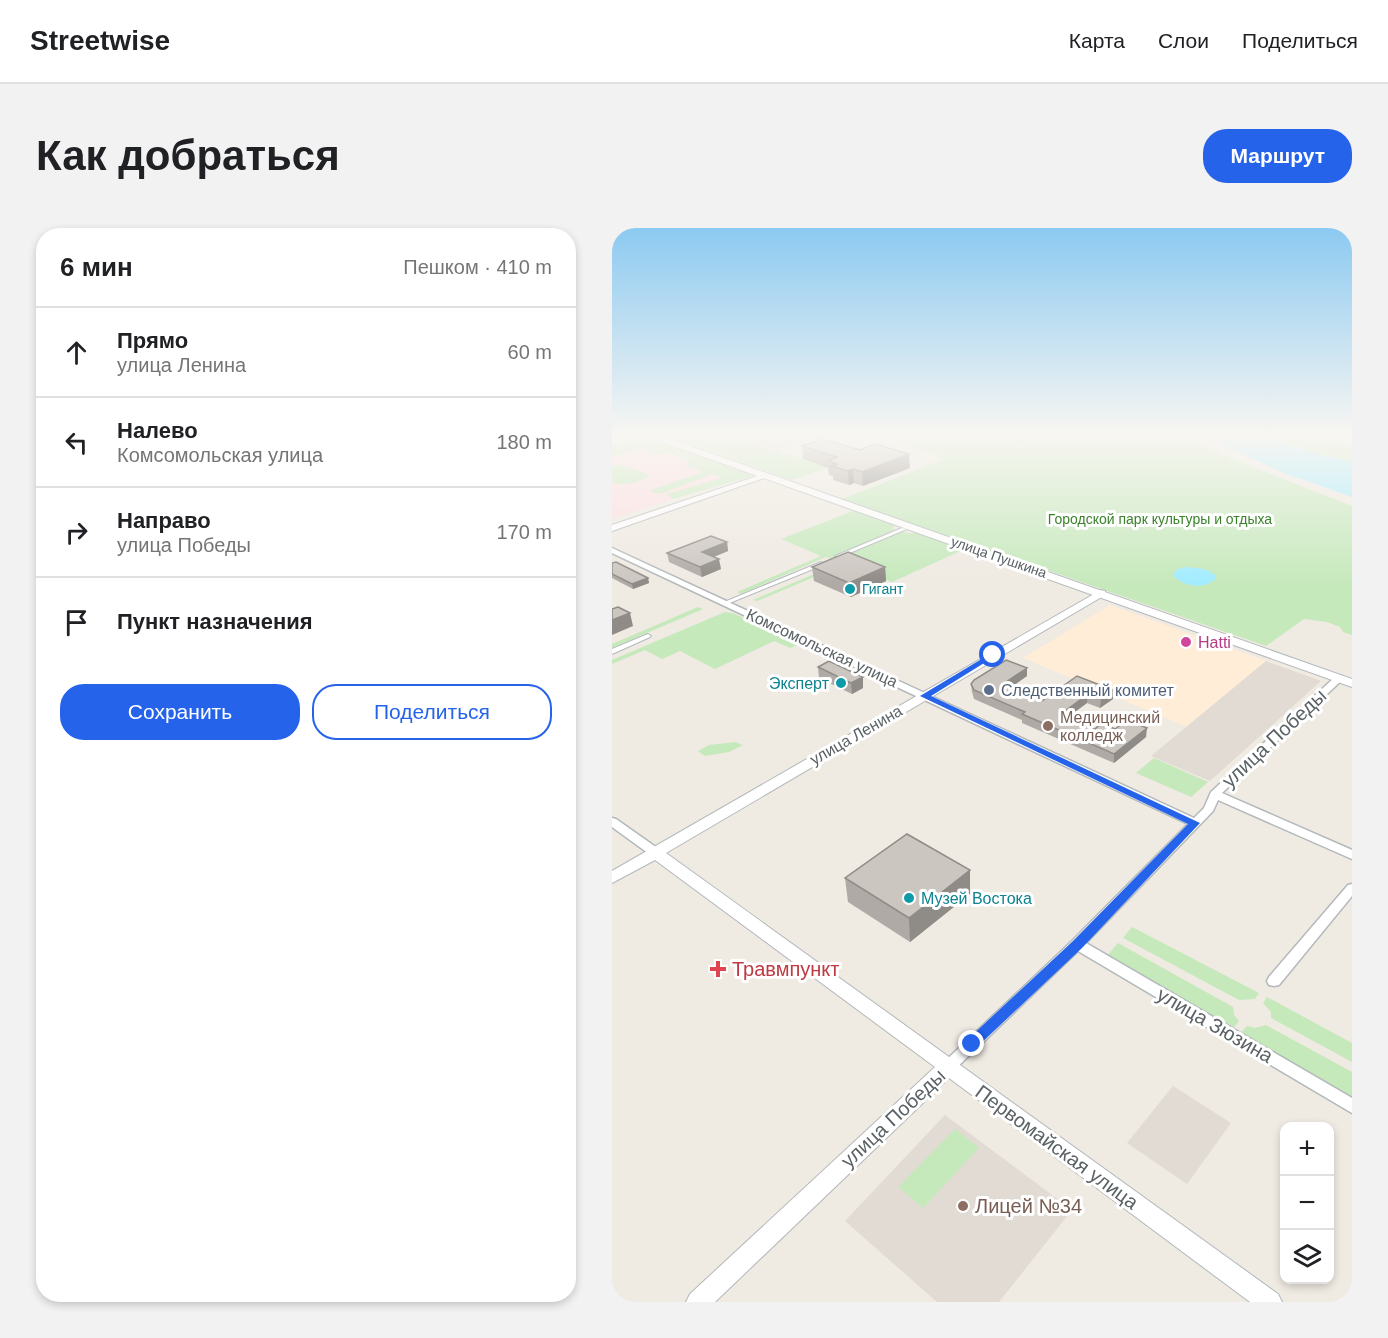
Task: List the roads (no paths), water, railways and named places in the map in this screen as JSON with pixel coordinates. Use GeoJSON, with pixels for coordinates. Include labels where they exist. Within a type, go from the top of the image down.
{"type":"FeatureCollection","features":[{"type":"Feature","properties":{"kind":"main road","name":"улица Пушкина"},"geometry":{"type":"LineString","coordinates":[[785,483],[907,528],[1101,593],[1352,683]]}},
{"type":"Feature","properties":{"kind":"street"},"geometry":{"type":"LineString","coordinates":[[612,528],[745,483]]}},
{"type":"Feature","properties":{"kind":"street"},"geometry":{"type":"LineString","coordinates":[[835,558],[907,528]]}},
{"type":"Feature","properties":{"kind":"street","name":"Комсомольская улица"},"geometry":{"type":"LineString","coordinates":[[612,550],[1195,823]]}},
{"type":"Feature","properties":{"kind":"street"},"geometry":{"type":"LineString","coordinates":[[725,603],[825,562]]}},
{"type":"Feature","properties":{"kind":"street","name":"улица Ленина"},"geometry":{"type":"LineString","coordinates":[[612,878],[1101,593]]}},
{"type":"Feature","properties":{"kind":"street"},"geometry":{"type":"LineString","coordinates":[[612,652],[648,636]]}},
{"type":"Feature","properties":{"kind":"street","name":"улица Победы"},"geometry":{"type":"LineString","coordinates":[[698,1302],[1077,944],[1209,809],[1215,794],[1339,678]]}},
{"type":"Feature","properties":{"kind":"street"},"geometry":{"type":"LineString","coordinates":[[1215,794],[1352,855]]}},
{"type":"Feature","properties":{"kind":"street","name":"Первомайская улица"},"geometry":{"type":"LineString","coordinates":[[612,822],[1270,1302]]}},
{"type":"Feature","properties":{"kind":"street"},"geometry":{"type":"LineString","coordinates":[[1274,981],[1352,888]]}},
{"type":"Feature","properties":{"kind":"street","name":"улица Зюзина"},"geometry":{"type":"LineString","coordinates":[[1077,944],[1352,1106]]}},
{"type":"Feature","properties":{"kind":"water"},"geometry":{"type":"Polygon","coordinates":[[[1313,483],[1352,483],[1352,497],[1313,483]]]}},
{"type":"Feature","properties":{"kind":"water"},"geometry":{"type":"Polygon","coordinates":[[[1185,567],[1205,569],[1216,578],[1212,582],[1194,586],[1182,582],[1173,575],[1176,570],[1185,567]]]}},
{"type":"Feature","properties":{"kind":"place","name":"Гигант"},"geometry":{"type":"Point","coordinates":[850,589]}},
{"type":"Feature","properties":{"kind":"place","name":"Hatti"},"geometry":{"type":"Point","coordinates":[1186,642]}},
{"type":"Feature","properties":{"kind":"place","name":"Эксперт"},"geometry":{"type":"Point","coordinates":[841,683]}},
{"type":"Feature","properties":{"kind":"place","name":"Следственный комитет"},"geometry":{"type":"Point","coordinates":[989,690]}},
{"type":"Feature","properties":{"kind":"place","name":"Медицинский колледж"},"geometry":{"type":"Point","coordinates":[1048,726]}},
{"type":"Feature","properties":{"kind":"place","name":"Музей Востока"},"geometry":{"type":"Point","coordinates":[909,898]}},
{"type":"Feature","properties":{"kind":"place","name":"Травмпункт"},"geometry":{"type":"Point","coordinates":[718,969]}},
{"type":"Feature","properties":{"kind":"place","name":"Лицей №34"},"geometry":{"type":"Point","coordinates":[963,1206]}},
{"type":"Feature","properties":{"kind":"park label","name":"Городской парк культуры и отдыха"},"geometry":{"type":"Point","coordinates":[1160,519]}}]}
